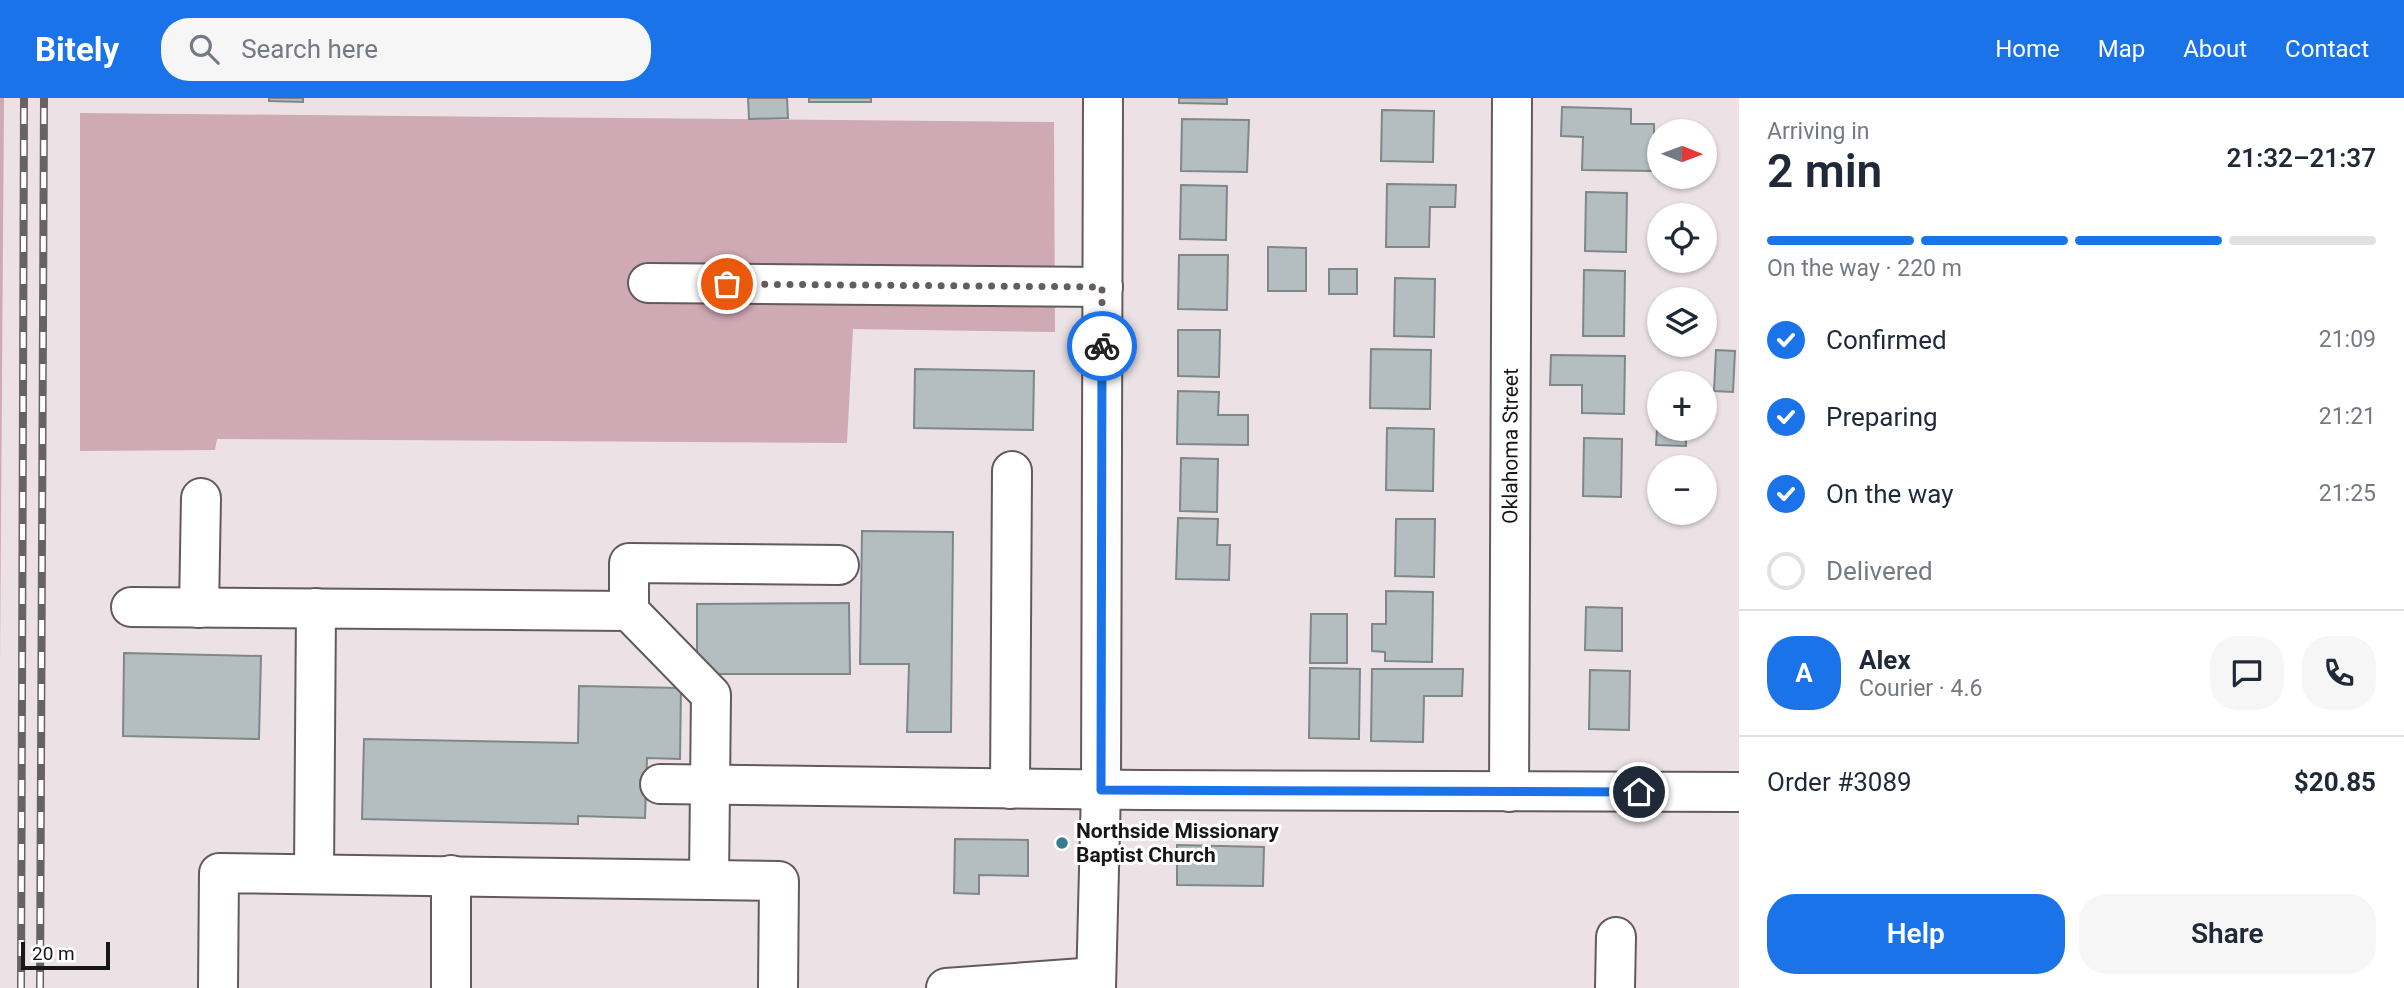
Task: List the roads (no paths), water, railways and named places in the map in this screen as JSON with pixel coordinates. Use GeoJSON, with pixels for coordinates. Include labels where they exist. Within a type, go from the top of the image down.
{"type":"FeatureCollection","features":[{"type":"Feature","properties":{"kind":"street"},"geometry":{"type":"LineString","coordinates":[[946,988],[1096,982],[1101,790],[1103,98]]}},
{"type":"Feature","properties":{"kind":"street","name":"Oklahoma Street"},"geometry":{"type":"LineString","coordinates":[[1509,792],[1512,98]]}},
{"type":"Feature","properties":{"kind":"street"},"geometry":{"type":"LineString","coordinates":[[648,283],[1102,287]]}},
{"type":"Feature","properties":{"kind":"street"},"geometry":{"type":"LineString","coordinates":[[1010,789],[1012,471]]}},
{"type":"Feature","properties":{"kind":"street"},"geometry":{"type":"LineString","coordinates":[[199,608],[201,498]]}},
{"type":"Feature","properties":{"kind":"street"},"geometry":{"type":"LineString","coordinates":[[709,880],[711,695],[629,611],[629,563],[839,565]]}},
{"type":"Feature","properties":{"kind":"street"},"geometry":{"type":"LineString","coordinates":[[131,607],[629,611]]}},
{"type":"Feature","properties":{"kind":"street"},"geometry":{"type":"LineString","coordinates":[[314,873],[316,608]]}},
{"type":"Feature","properties":{"kind":"street"},"geometry":{"type":"LineString","coordinates":[[660,784],[1101,790],[1739,792]]}},
{"type":"Feature","properties":{"kind":"street"},"geometry":{"type":"LineString","coordinates":[[218,988],[219,873],[779,881],[778,988]]}},
{"type":"Feature","properties":{"kind":"street"},"geometry":{"type":"LineString","coordinates":[[450,988],[451,875]]}},
{"type":"Feature","properties":{"kind":"street"},"geometry":{"type":"LineString","coordinates":[[1615,988],[1616,937]]}},
{"type":"Feature","properties":{"kind":"railway"},"geometry":{"type":"LineString","coordinates":[[21,988],[24,98]]}},
{"type":"Feature","properties":{"kind":"railway"},"geometry":{"type":"LineString","coordinates":[[40,988],[44,98]]}},
{"type":"Feature","properties":{"kind":"place","name":"Northside Missionary Baptist Church"},"geometry":{"type":"Point","coordinates":[1062,843]}}]}
